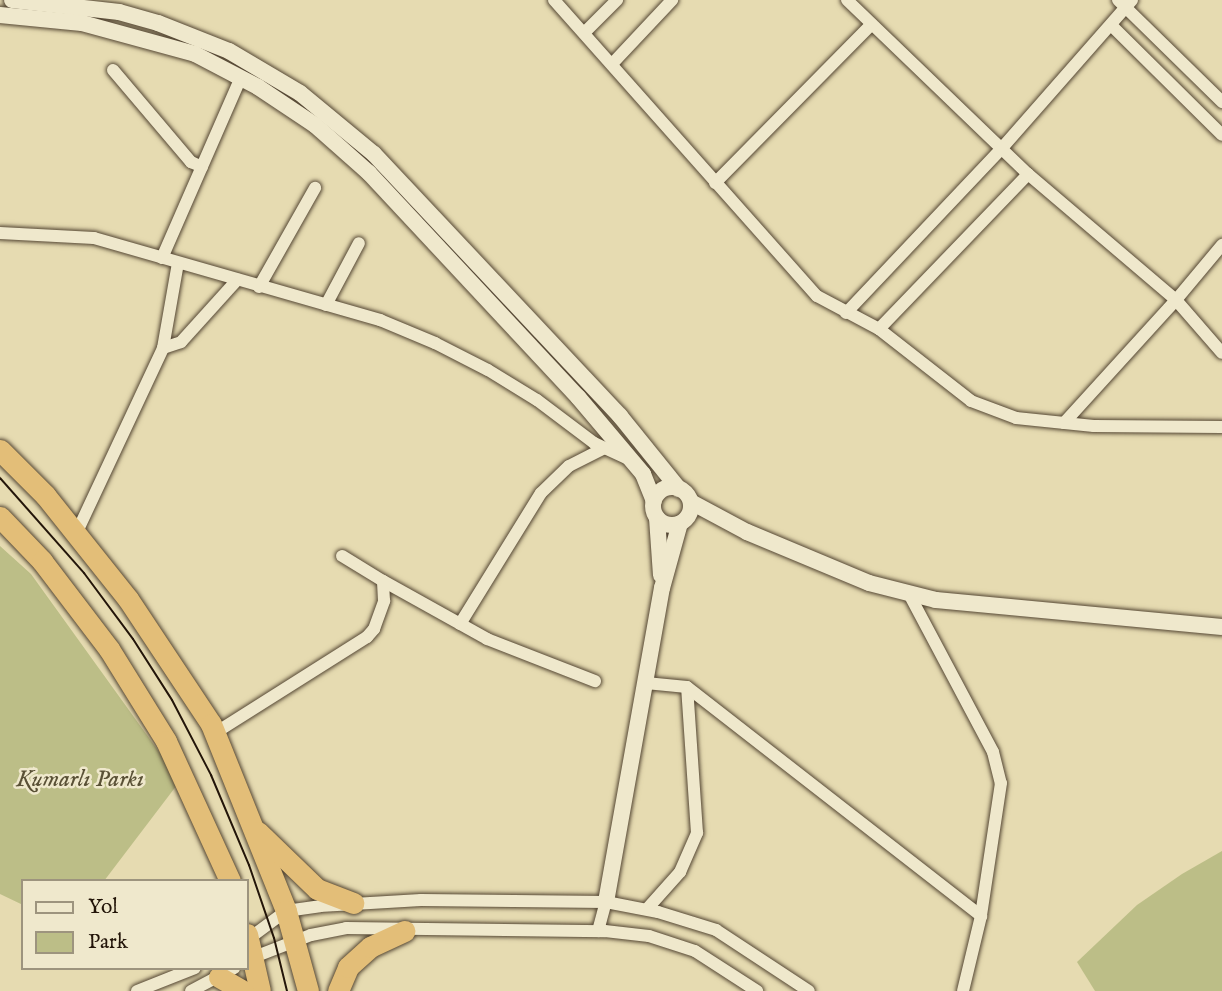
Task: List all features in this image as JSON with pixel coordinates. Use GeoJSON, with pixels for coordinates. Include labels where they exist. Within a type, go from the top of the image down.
{"type":"FeatureCollection","features":[{"type":"Feature","properties":{"kind":"highway"},"geometry":{"type":"LineString","coordinates":[[0,450],[45,495],[128,599],[215,733],[286,911],[308,991]]}},
{"type":"Feature","properties":{"kind":"highway"},"geometry":{"type":"LineString","coordinates":[[0,517],[42,561],[109,649],[166,741],[228,878]]}},
{"type":"Feature","properties":{"kind":"highway"},"geometry":{"type":"LineString","coordinates":[[253,826],[317,889],[353,902]]}},
{"type":"Feature","properties":{"kind":"highway"},"geometry":{"type":"LineString","coordinates":[[338,991],[348,967],[370,947],[404,931]]}},
{"type":"Feature","properties":{"kind":"highway"},"geometry":{"type":"LineString","coordinates":[[249,946],[260,991]]}},
{"type":"Feature","properties":{"kind":"highway"},"geometry":{"type":"LineString","coordinates":[[226,973],[243,991]]}},
{"type":"Feature","properties":{"kind":"street"},"geometry":{"type":"LineString","coordinates":[[12,0],[119,12],[158,23],[219,46],[300,93],[358,138],[620,416],[691,502],[747,532],[869,583],[908,593],[993,607],[1222,627]]}},
{"type":"Feature","properties":{"kind":"street"},"geometry":{"type":"LineString","coordinates":[[554,0],[808,287],[827,304],[879,329],[960,394],[983,408],[1016,418],[1064,423],[1222,427]]}},
{"type":"Feature","properties":{"kind":"street"},"geometry":{"type":"LineString","coordinates":[[584,33],[617,0]]}},
{"type":"Feature","properties":{"kind":"street"},"geometry":{"type":"LineString","coordinates":[[612,64],[672,0]]}},
{"type":"Feature","properties":{"kind":"street"},"geometry":{"type":"LineString","coordinates":[[847,0],[1028,174],[1176,300],[1222,354]]}},
{"type":"Feature","properties":{"kind":"street"},"geometry":{"type":"LineString","coordinates":[[846,313],[1002,148],[1111,25],[1125,2],[1222,102]]}},
{"type":"Feature","properties":{"kind":"street"},"geometry":{"type":"LineString","coordinates":[[0,15],[82,23],[139,37],[210,61],[241,77],[315,125],[341,146],[501,312],[634,461],[654,500],[662,588]]}},
{"type":"Feature","properties":{"kind":"street"},"geometry":{"type":"LineString","coordinates":[[715,183],[872,24]]}},
{"type":"Feature","properties":{"kind":"street"},"geometry":{"type":"LineString","coordinates":[[1111,25],[1222,135]]}},
{"type":"Feature","properties":{"kind":"street"},"geometry":{"type":"LineString","coordinates":[[210,61],[219,46]]}},
{"type":"Feature","properties":{"kind":"street"},"geometry":{"type":"LineString","coordinates":[[113,70],[191,162],[202,167]]}},
{"type":"Feature","properties":{"kind":"street"},"geometry":{"type":"LineString","coordinates":[[162,258],[241,77]]}},
{"type":"Feature","properties":{"kind":"street"},"geometry":{"type":"LineString","coordinates":[[879,329],[1028,174]]}},
{"type":"Feature","properties":{"kind":"street"},"geometry":{"type":"LineString","coordinates":[[259,287],[315,188]]}},
{"type":"Feature","properties":{"kind":"street"},"geometry":{"type":"LineString","coordinates":[[0,233],[94,238],[380,320],[462,355],[512,384],[604,448],[634,461]]}},
{"type":"Feature","properties":{"kind":"street"},"geometry":{"type":"LineString","coordinates":[[326,306],[359,243]]}},
{"type":"Feature","properties":{"kind":"street"},"geometry":{"type":"LineString","coordinates":[[1064,423],[1176,300],[1222,245]]}},
{"type":"Feature","properties":{"kind":"street"},"geometry":{"type":"LineString","coordinates":[[76,534],[163,348],[178,263]]}},
{"type":"Feature","properties":{"kind":"street"},"geometry":{"type":"LineString","coordinates":[[163,348],[181,342],[237,280]]}},
{"type":"Feature","properties":{"kind":"street"},"geometry":{"type":"LineString","coordinates":[[460,624],[541,493],[569,466],[604,448]]}},
{"type":"Feature","properties":{"kind":"street"},"geometry":{"type":"LineString","coordinates":[[654,500],[667,488],[679,489]]}},
{"type":"Feature","properties":{"kind":"street"},"geometry":{"type":"LineString","coordinates":[[657,518],[668,525],[680,523],[689,515],[691,502]]}},
{"type":"Feature","properties":{"kind":"street"},"geometry":{"type":"LineString","coordinates":[[598,931],[606,902],[662,588],[680,523]]}},
{"type":"Feature","properties":{"kind":"street"},"geometry":{"type":"LineString","coordinates":[[342,556],[487,639],[595,681]]}},
{"type":"Feature","properties":{"kind":"street"},"geometry":{"type":"LineString","coordinates":[[215,733],[367,637],[382,610],[383,581]]}},
{"type":"Feature","properties":{"kind":"street"},"geometry":{"type":"LineString","coordinates":[[908,593],[993,752],[999,772],[1001,803],[981,916],[963,991]]}},
{"type":"Feature","properties":{"kind":"street"},"geometry":{"type":"LineString","coordinates":[[646,683],[687,687],[981,916]]}},
{"type":"Feature","properties":{"kind":"street"},"geometry":{"type":"LineString","coordinates":[[647,909],[680,872],[696,833],[687,687]]}},
{"type":"Feature","properties":{"kind":"street"},"geometry":{"type":"LineString","coordinates":[[249,946],[286,911],[353,902],[606,902],[647,909],[702,925],[731,938],[808,991]]}},
{"type":"Feature","properties":{"kind":"street"},"geometry":{"type":"LineString","coordinates":[[249,946],[295,941],[345,928],[404,931],[598,931],[649,936],[686,947],[716,961],[757,991]]}},
{"type":"Feature","properties":{"kind":"street"},"geometry":{"type":"LineString","coordinates":[[137,991],[190,970]]}},
{"type":"Feature","properties":{"kind":"street"},"geometry":{"type":"LineString","coordinates":[[191,991],[226,973]]}},
{"type":"Feature","properties":{"kind":"green space","name":"Kumarlı Parkı"},"geometry":{"type":"Polygon","coordinates":[[[0,546],[31,574],[180,781],[106,879],[21,879],[21,904],[0,894],[0,546]]]}},
{"type":"Feature","properties":{"kind":"green space"},"geometry":{"type":"Polygon","coordinates":[[[1222,851],[1222,991],[1095,991],[1077,962],[1137,905],[1222,851]]]}},
{"type":"Feature","properties":{"kind":"tram line"},"geometry":{"type":"LineString","coordinates":[[0,478],[84,573],[133,639],[172,700],[211,775],[249,865],[274,938],[287,991]]}}]}
